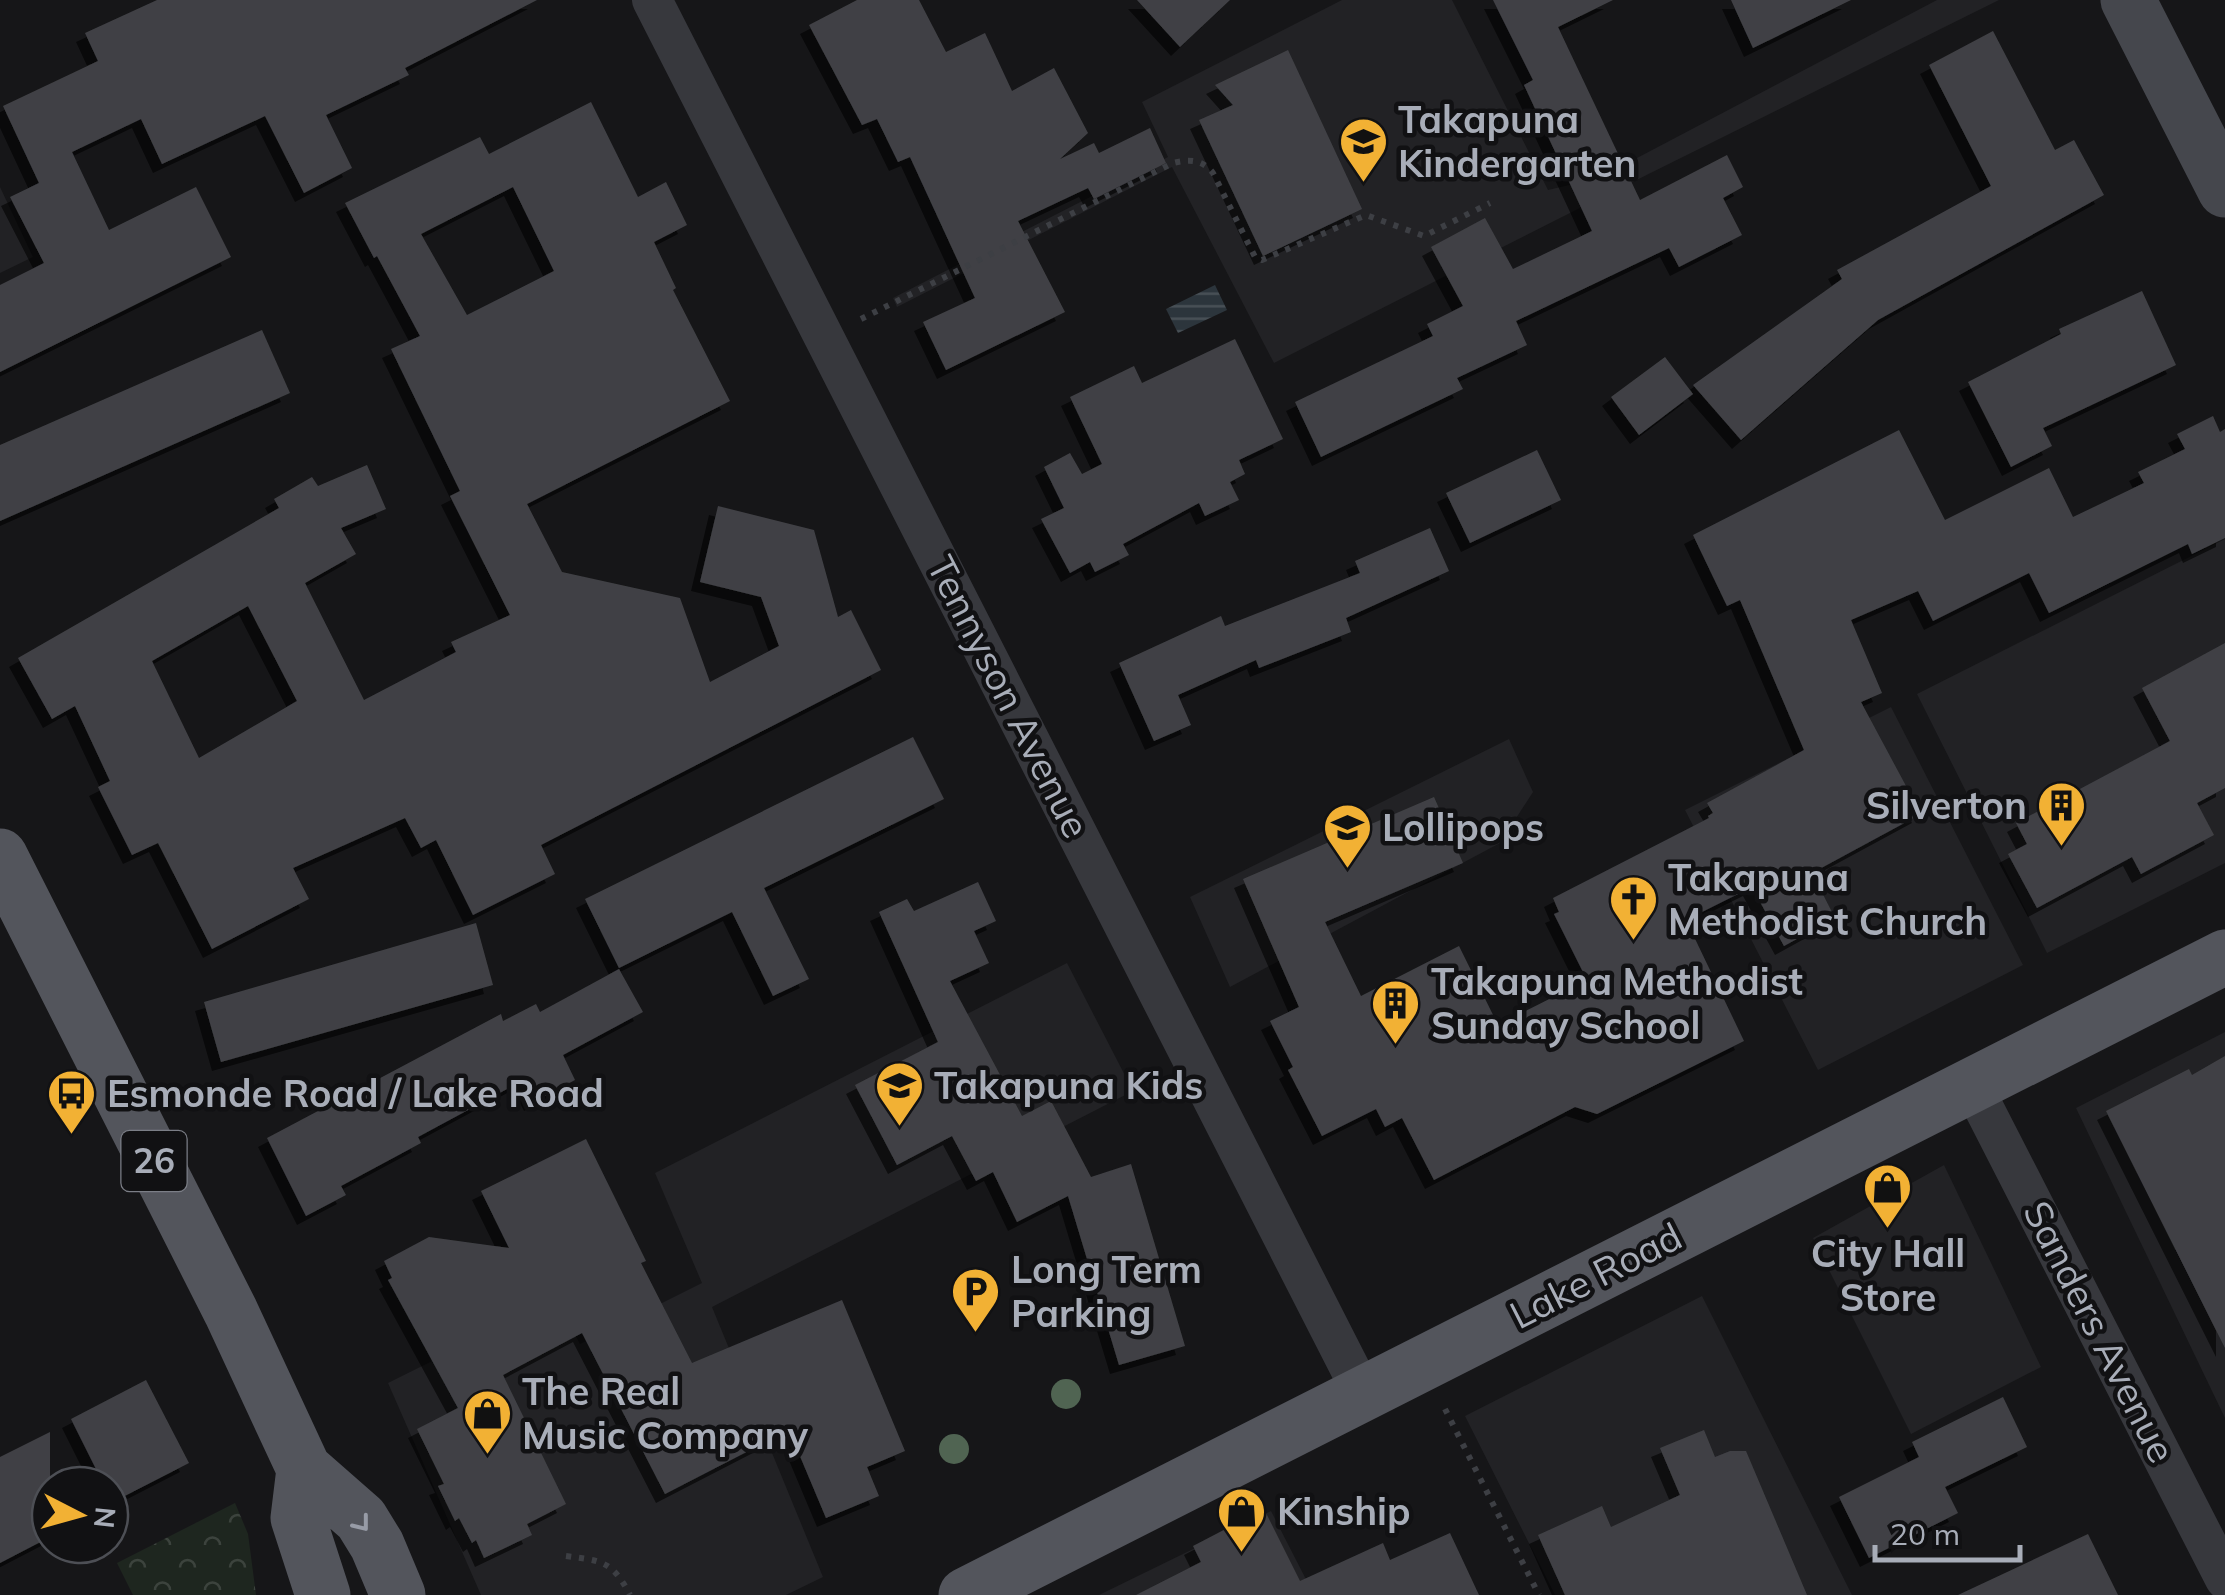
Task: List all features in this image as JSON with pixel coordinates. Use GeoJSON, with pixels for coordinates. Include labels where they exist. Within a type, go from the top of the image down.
{"type":"FeatureCollection","features":[{"type":"Feature","properties":{"kind":"main road"},"geometry":{"type":"LineString","coordinates":[[2128,0],[2225,190]]}},
{"type":"Feature","properties":{"kind":"main road","name":"26"},"geometry":{"type":"LineString","coordinates":[[0,856],[230,1312],[304,1469],[361,1519],[377,1545],[398,1595]]}},
{"type":"Feature","properties":{"kind":"main road","name":"Lake Road"},"geometry":{"type":"LineString","coordinates":[[989,1590],[1363,1394],[2225,956]]}},
{"type":"Feature","properties":{"kind":"main road"},"geometry":{"type":"LineString","coordinates":[[304,1469],[298,1518],[323,1595]]}},
{"type":"Feature","properties":{"kind":"street","name":"Tennyson Avenue"},"geometry":{"type":"LineString","coordinates":[[652,0],[1363,1394]]}},
{"type":"Feature","properties":{"kind":"street","name":"Sanders Avenue"},"geometry":{"type":"LineString","coordinates":[[1972,1085],[2225,1579]]}},
{"type":"Feature","properties":{"kind":"path"},"geometry":{"type":"LineString","coordinates":[[860,320],[1173,163],[1186,160],[1208,166],[1255,257],[1262,260],[1366,215],[1424,236],[1490,203]]}},
{"type":"Feature","properties":{"kind":"path"},"geometry":{"type":"LineString","coordinates":[[1444,1407],[1539,1595]]}},
{"type":"Feature","properties":{"kind":"path"},"geometry":{"type":"LineString","coordinates":[[566,1556],[604,1562],[630,1595]]}},
{"type":"Feature","properties":{"kind":"shaded area","name":"Takapuna Kindergarten"},"geometry":{"type":"Polygon","coordinates":[[[1342,0],[1452,0],[1548,190],[1599,178],[1937,0],[1999,0],[1274,363],[1172,167],[897,307],[893,298],[1168,157],[1142,102],[1342,0]]]}},
{"type":"Feature","properties":{"kind":"shaded area"},"geometry":{"type":"Polygon","coordinates":[[[0,187],[33,257],[0,273],[0,187]]]}},
{"type":"Feature","properties":{"kind":"shaded area"},"geometry":{"type":"Polygon","coordinates":[[[1215,285],[1227,310],[1178,333],[1166,309],[1215,285]]]}},
{"type":"Feature","properties":{"kind":"shaded area"},"geometry":{"type":"Polygon","coordinates":[[[2225,539],[2225,863],[2047,953],[1917,694],[2225,539]]]}},
{"type":"Feature","properties":{"kind":"shaded area"},"geometry":{"type":"Polygon","coordinates":[[[1891,707],[2023,965],[1818,1070],[1685,810],[1891,707]]]}},
{"type":"Feature","properties":{"kind":"shaded area","name":"Lollipops"},"geometry":{"type":"Polygon","coordinates":[[[1509,739],[1533,792],[1500,843],[1230,987],[1190,897],[1509,739]]]}},
{"type":"Feature","properties":{"kind":"shaded area"},"geometry":{"type":"Polygon","coordinates":[[[1067,963],[1133,1091],[712,1307],[823,1577],[786,1595],[481,1595],[388,1383],[557,1299],[580,1344],[702,1283],[655,1173],[1067,963]]]}},
{"type":"Feature","properties":{"kind":"shaded area"},"geometry":{"type":"Polygon","coordinates":[[[2225,1032],[2225,1418],[2076,1108],[2225,1032]]]}},
{"type":"Feature","properties":{"kind":"shaded area"},"geometry":{"type":"Polygon","coordinates":[[[1944,1165],[2041,1367],[1911,1434],[1813,1238],[1944,1165]]]}},
{"type":"Feature","properties":{"kind":"shaded area"},"geometry":{"type":"Polygon","coordinates":[[[1702,1296],[1852,1595],[1555,1595],[1465,1416],[1702,1296]]]}},
{"type":"Feature","properties":{"kind":"shaded area","name":"Kinship"},"geometry":{"type":"Polygon","coordinates":[[[1271,1511],[1314,1595],[1099,1595],[1271,1511]]]}},
{"type":"Feature","properties":{"kind":"green space"},"geometry":{"type":"Polygon","coordinates":[[[235,1503],[248,1534],[256,1595],[133,1595],[118,1565],[130,1565],[130,1556],[235,1503]]]}},
{"type":"Feature","properties":{"kind":"building"},"geometry":{"type":"Polygon","coordinates":[[[157,0],[537,0],[405,68],[409,75],[326,115],[352,168],[304,193],[265,116],[162,164],[141,119],[72,152],[109,230],[196,187],[231,257],[0,372],[0,285],[44,263],[10,197],[39,183],[3,106],[98,61],[85,33],[157,0]]]}},
{"type":"Feature","properties":{"kind":"building"},"geometry":{"type":"Polygon","coordinates":[[[857,0],[919,0],[946,52],[985,33],[1012,91],[1054,68],[1088,133],[1060,159],[1094,143],[1099,153],[1150,128],[1166,163],[1094,199],[1088,188],[1018,221],[1065,312],[946,370],[923,322],[975,298],[910,157],[898,162],[877,119],[862,125],[809,25],[857,0]]]}},
{"type":"Feature","properties":{"kind":"building"},"geometry":{"type":"Polygon","coordinates":[[[1137,0],[1230,0],[1180,47],[1137,0]]]}},
{"type":"Feature","properties":{"kind":"building"},"geometry":{"type":"Polygon","coordinates":[[[1493,0],[1613,0],[1558,27],[1640,200],[1727,155],[1743,187],[1723,198],[1742,235],[1679,267],[1669,248],[1516,321],[1527,345],[1457,378],[1463,389],[1321,457],[1295,402],[1433,336],[1427,324],[1463,306],[1431,247],[1485,218],[1513,269],[1592,231],[1524,85],[1533,80],[1493,0]]]}},
{"type":"Feature","properties":{"kind":"building"},"geometry":{"type":"Polygon","coordinates":[[[1731,0],[1851,0],[1753,48],[1731,0]]]}},
{"type":"Feature","properties":{"kind":"building"},"geometry":{"type":"Polygon","coordinates":[[[1993,31],[2055,150],[2074,140],[2104,195],[1878,320],[1741,440],[1693,385],[1842,279],[1837,270],[1991,186],[1929,65],[1993,31]]]}},
{"type":"Feature","properties":{"kind":"building"},"geometry":{"type":"Polygon","coordinates":[[[1288,50],[1362,209],[1263,256],[1199,120],[1233,105],[1215,85],[1288,50]]]}},
{"type":"Feature","properties":{"kind":"building"},"geometry":{"type":"Polygon","coordinates":[[[591,102],[638,197],[666,182],[687,225],[654,242],[676,288],[673,290],[730,401],[527,504],[562,572],[680,598],[710,682],[779,646],[761,597],[700,582],[718,506],[814,530],[838,617],[851,610],[881,670],[541,845],[555,874],[473,915],[436,840],[421,848],[405,818],[293,868],[309,899],[212,949],[158,843],[132,855],[98,787],[110,781],[75,706],[52,719],[18,658],[279,508],[274,499],[312,477],[318,486],[367,465],[386,509],[341,528],[356,554],[305,583],[364,700],[456,652],[451,642],[510,615],[450,496],[460,491],[391,349],[420,336],[345,203],[480,137],[489,154],[591,102]],[[513,187],[421,234],[467,315],[554,271],[513,187]],[[248,606],[152,661],[199,758],[297,701],[248,606]]]}},
{"type":"Feature","properties":{"kind":"building"},"geometry":{"type":"Polygon","coordinates":[[[2142,291],[2176,365],[2043,428],[2052,446],[2011,467],[1968,382],[2061,334],[2059,329],[2142,291]]]}},
{"type":"Feature","properties":{"kind":"building"},"geometry":{"type":"Polygon","coordinates":[[[262,330],[290,393],[0,521],[0,445],[262,330]]]}},
{"type":"Feature","properties":{"kind":"building"},"geometry":{"type":"Polygon","coordinates":[[[1235,339],[1283,439],[1239,460],[1245,474],[1230,482],[1239,500],[1205,516],[1199,503],[1123,544],[1129,555],[1095,572],[1090,562],[1070,573],[1041,519],[1064,508],[1044,467],[1070,453],[1082,474],[1102,464],[1070,397],[1134,366],[1142,383],[1235,339]]]}},
{"type":"Feature","properties":{"kind":"building"},"geometry":{"type":"Polygon","coordinates":[[[1665,357],[1693,394],[1639,435],[1611,397],[1665,357]]]}},
{"type":"Feature","properties":{"kind":"building"},"geometry":{"type":"Polygon","coordinates":[[[2213,416],[2220,432],[2225,429],[2225,538],[2192,554],[2188,544],[2049,613],[2029,573],[1933,621],[1918,591],[1851,620],[1882,693],[1861,702],[1921,814],[1812,873],[1835,918],[1784,946],[1752,887],[1686,920],[1744,1041],[1597,1114],[1575,1107],[1434,1180],[1402,1118],[1385,1127],[1376,1109],[1322,1136],[1288,1070],[1293,1067],[1270,1021],[1299,1007],[1243,879],[1434,797],[1463,863],[1325,922],[1361,996],[1459,946],[1498,1025],[1587,980],[1554,914],[1559,912],[1553,898],[1709,818],[1713,813],[1707,803],[1804,750],[1740,600],[1727,606],[1693,535],[1899,430],[1945,520],[2049,468],[2073,517],[2144,483],[2138,472],[2185,449],[2177,434],[2213,416]]]}},
{"type":"Feature","properties":{"kind":"building"},"geometry":{"type":"Polygon","coordinates":[[[1537,450],[1561,500],[1470,543],[1446,493],[1537,450]]]}},
{"type":"Feature","properties":{"kind":"building"},"geometry":{"type":"Polygon","coordinates":[[[1430,528],[1449,571],[1346,618],[1351,632],[1259,668],[1256,660],[1178,695],[1191,725],[1154,741],[1119,663],[1221,616],[1225,626],[1360,573],[1355,561],[1430,528]]]}},
{"type":"Feature","properties":{"kind":"building"},"geometry":{"type":"Polygon","coordinates":[[[2225,643],[2225,788],[2197,803],[2214,835],[2141,874],[2132,857],[2037,908],[2008,854],[2027,844],[2016,823],[2170,741],[2142,688],[2225,643]]]}},
{"type":"Feature","properties":{"kind":"building"},"geometry":{"type":"Polygon","coordinates":[[[913,737],[944,799],[764,888],[809,979],[773,996],[732,912],[619,968],[585,899],[913,737]]]}},
{"type":"Feature","properties":{"kind":"building"},"geometry":{"type":"Polygon","coordinates":[[[978,882],[996,921],[974,931],[989,963],[950,981],[1022,1116],[1051,1101],[1091,1177],[1131,1164],[1185,1346],[1119,1365],[1068,1196],[1017,1222],[993,1172],[976,1181],[952,1136],[897,1165],[855,1085],[938,1042],[879,912],[907,899],[914,911],[978,882]]]}},
{"type":"Feature","properties":{"kind":"building"},"geometry":{"type":"Polygon","coordinates":[[[476,923],[493,985],[221,1062],[204,1002],[476,923]]]}},
{"type":"Feature","properties":{"kind":"building"},"geometry":{"type":"Polygon","coordinates":[[[619,969],[643,1012],[563,1055],[575,1080],[533,1102],[522,1081],[418,1137],[421,1143],[341,1186],[346,1195],[306,1216],[267,1138],[501,1014],[503,1021],[536,1004],[540,1012],[619,969]]]}},
{"type":"Feature","properties":{"kind":"building"},"geometry":{"type":"Polygon","coordinates":[[[2225,1056],[2225,1348],[2106,1111],[2189,1069],[2192,1075],[2225,1056]]]}},
{"type":"Feature","properties":{"kind":"building"},"geometry":{"type":"Polygon","coordinates":[[[586,1139],[646,1261],[641,1263],[692,1363],[842,1300],[905,1451],[867,1467],[879,1496],[826,1518],[789,1430],[665,1494],[582,1333],[503,1375],[566,1504],[527,1524],[532,1535],[484,1558],[459,1518],[455,1521],[438,1486],[444,1484],[417,1429],[458,1408],[388,1280],[392,1278],[384,1261],[429,1237],[509,1248],[481,1191],[586,1139]]]}},
{"type":"Feature","properties":{"kind":"building"},"geometry":{"type":"Polygon","coordinates":[[[146,1380],[189,1463],[130,1493],[130,1465],[94,1465],[71,1419],[146,1380]]]}},
{"type":"Feature","properties":{"kind":"building"},"geometry":{"type":"Polygon","coordinates":[[[2003,1397],[2027,1447],[1945,1487],[1958,1513],[1869,1558],[1839,1497],[1919,1457],[1912,1442],[2003,1397]]]}},
{"type":"Feature","properties":{"kind":"building"},"geometry":{"type":"Polygon","coordinates":[[[1704,1430],[1715,1457],[1730,1451],[1746,1451],[1807,1595],[1565,1595],[1538,1535],[1602,1506],[1611,1527],[1680,1495],[1660,1448],[1704,1430]]]}},
{"type":"Feature","properties":{"kind":"building"},"geometry":{"type":"Polygon","coordinates":[[[50,1432],[50,1465],[30,1465],[30,1547],[0,1563],[0,1457],[50,1432]]]}},
{"type":"Feature","properties":{"kind":"building"},"geometry":{"type":"Polygon","coordinates":[[[1264,1509],[1300,1581],[1383,1543],[1390,1560],[1450,1533],[1479,1595],[1136,1595],[1201,1562],[1193,1546],[1264,1509]]]}},
{"type":"Feature","properties":{"kind":"building"},"geometry":{"type":"Polygon","coordinates":[[[2088,1534],[2118,1595],[1958,1595],[2088,1534]]]}},
{"type":"Feature","properties":{"kind":"place","name":"Takapuna Kindergarten"},"geometry":{"type":"Point","coordinates":[1363,184]}},
{"type":"Feature","properties":{"kind":"place","name":"Silverton"},"geometry":{"type":"Point","coordinates":[2062,848]}},
{"type":"Feature","properties":{"kind":"place","name":"Lollipops"},"geometry":{"type":"Point","coordinates":[1347,870]}},
{"type":"Feature","properties":{"kind":"place","name":"Takapuna Methodist Church"},"geometry":{"type":"Point","coordinates":[1633,942]}},
{"type":"Feature","properties":{"kind":"place","name":"Takapuna Methodist Sunday School"},"geometry":{"type":"Point","coordinates":[1396,1046]}},
{"type":"Feature","properties":{"kind":"place","name":"Takapuna Kids"},"geometry":{"type":"Point","coordinates":[899,1128]}},
{"type":"Feature","properties":{"kind":"place","name":"Esmonde Road / Lake Road"},"geometry":{"type":"Point","coordinates":[72,1136]}},
{"type":"Feature","properties":{"kind":"place","name":"City Hall Store"},"geometry":{"type":"Point","coordinates":[1888,1230]}},
{"type":"Feature","properties":{"kind":"place","name":"Long Term Parking"},"geometry":{"type":"Point","coordinates":[976,1334]}},
{"type":"Feature","properties":{"kind":"place","name":"The Real Music Company"},"geometry":{"type":"Point","coordinates":[487,1456]}},
{"type":"Feature","properties":{"kind":"place","name":"Kinship"},"geometry":{"type":"Point","coordinates":[1242,1554]}}]}
